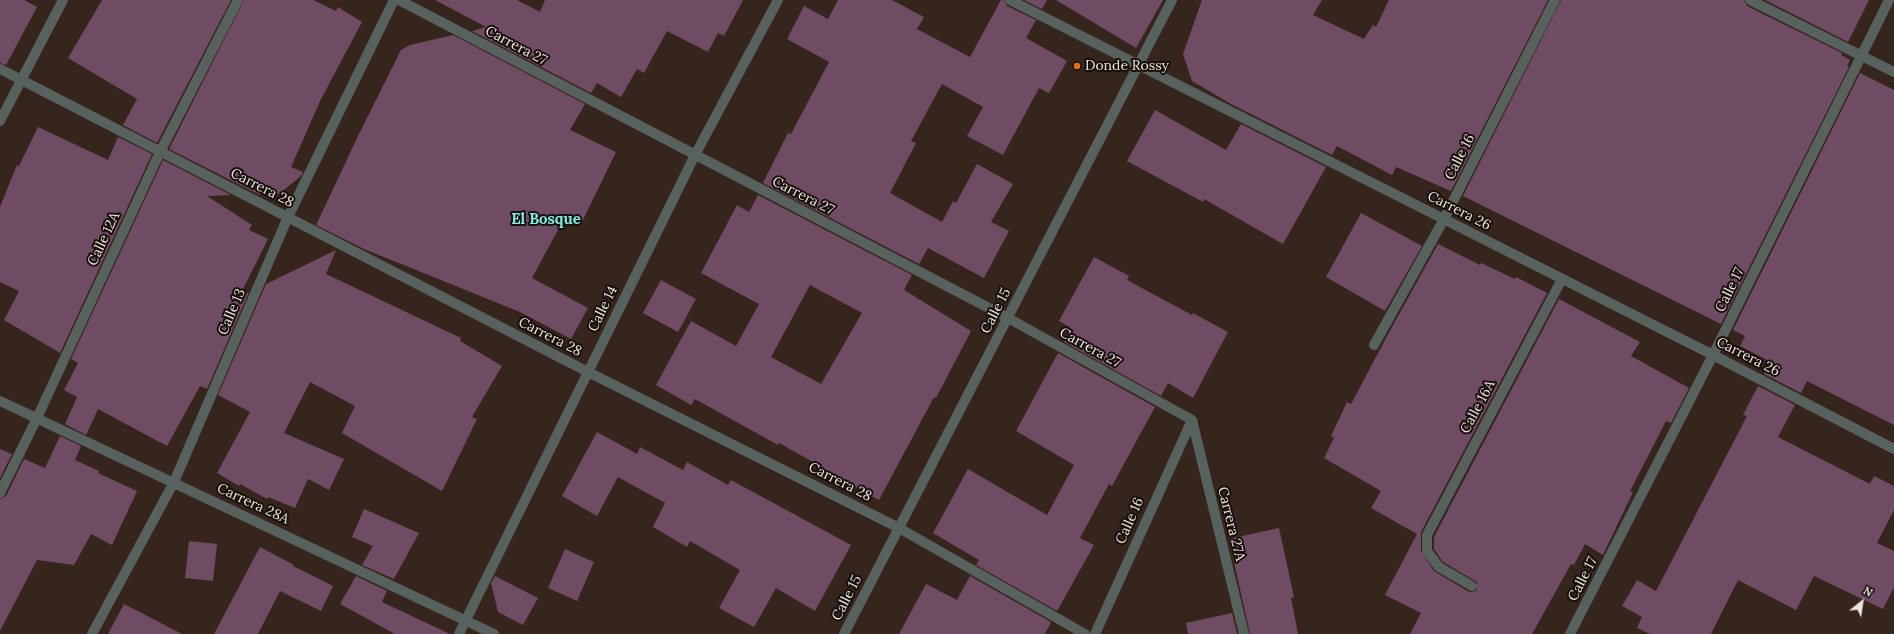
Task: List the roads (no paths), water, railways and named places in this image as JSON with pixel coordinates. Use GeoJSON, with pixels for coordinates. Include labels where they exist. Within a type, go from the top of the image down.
{"type":"FeatureCollection","features":[{"type":"Feature","properties":{"kind":"street"},"geometry":{"type":"LineString","coordinates":[[0,121],[63,0]]}},
{"type":"Feature","properties":{"kind":"street","name":"Calle 12A"},"geometry":{"type":"LineString","coordinates":[[0,492],[37,418],[160,152],[238,0]]}},
{"type":"Feature","properties":{"kind":"street","name":"Calle 13"},"geometry":{"type":"LineString","coordinates":[[92,634],[174,482],[288,217],[394,0]]}},
{"type":"Feature","properties":{"kind":"street","name":"Carrera 27"},"geometry":{"type":"LineString","coordinates":[[399,0],[1008,318],[1192,420]]}},
{"type":"Feature","properties":{"kind":"street","name":"Calle 14"},"geometry":{"type":"LineString","coordinates":[[459,634],[467,621],[695,155],[778,0]]}},
{"type":"Feature","properties":{"kind":"street","name":"Carrera 26"},"geometry":{"type":"LineString","coordinates":[[1010,0],[1714,355],[1894,449]]}},
{"type":"Feature","properties":{"kind":"street","name":"Calle 15"},"geometry":{"type":"LineString","coordinates":[[844,634],[1172,0]]}},
{"type":"Feature","properties":{"kind":"street","name":"Calle 16"},"geometry":{"type":"LineString","coordinates":[[1374,345],[1444,219],[1555,0]]}},
{"type":"Feature","properties":{"kind":"street"},"geometry":{"type":"LineString","coordinates":[[1750,0],[1894,72]]}},
{"type":"Feature","properties":{"kind":"street","name":"Calle 17"},"geometry":{"type":"LineString","coordinates":[[1570,634],[1714,355],[1889,0]]}},
{"type":"Feature","properties":{"kind":"street","name":"Carrera 28"},"geometry":{"type":"LineString","coordinates":[[0,69],[588,372],[899,528],[1085,634]]}},
{"type":"Feature","properties":{"kind":"street","name":"Calle 16A"},"geometry":{"type":"LineString","coordinates":[[1472,586],[1439,567],[1427,551],[1427,535],[1562,279]]}},
{"type":"Feature","properties":{"kind":"street","name":"Carrera 28A"},"geometry":{"type":"LineString","coordinates":[[0,401],[494,634]]}},
{"type":"Feature","properties":{"kind":"street","name":"Calle 16"},"geometry":{"type":"LineString","coordinates":[[1095,634],[1192,420]]}},
{"type":"Feature","properties":{"kind":"street","name":"Carrera 27A"},"geometry":{"type":"LineString","coordinates":[[1192,420],[1244,634]]}},
{"type":"Feature","properties":{"kind":"place","name":"Donde Rossy"},"geometry":{"type":"Point","coordinates":[1077,66]}},
{"type":"Feature","properties":{"kind":"district","name":"El Bosque"},"geometry":{"type":"Point","coordinates":[546,220]}}]}
